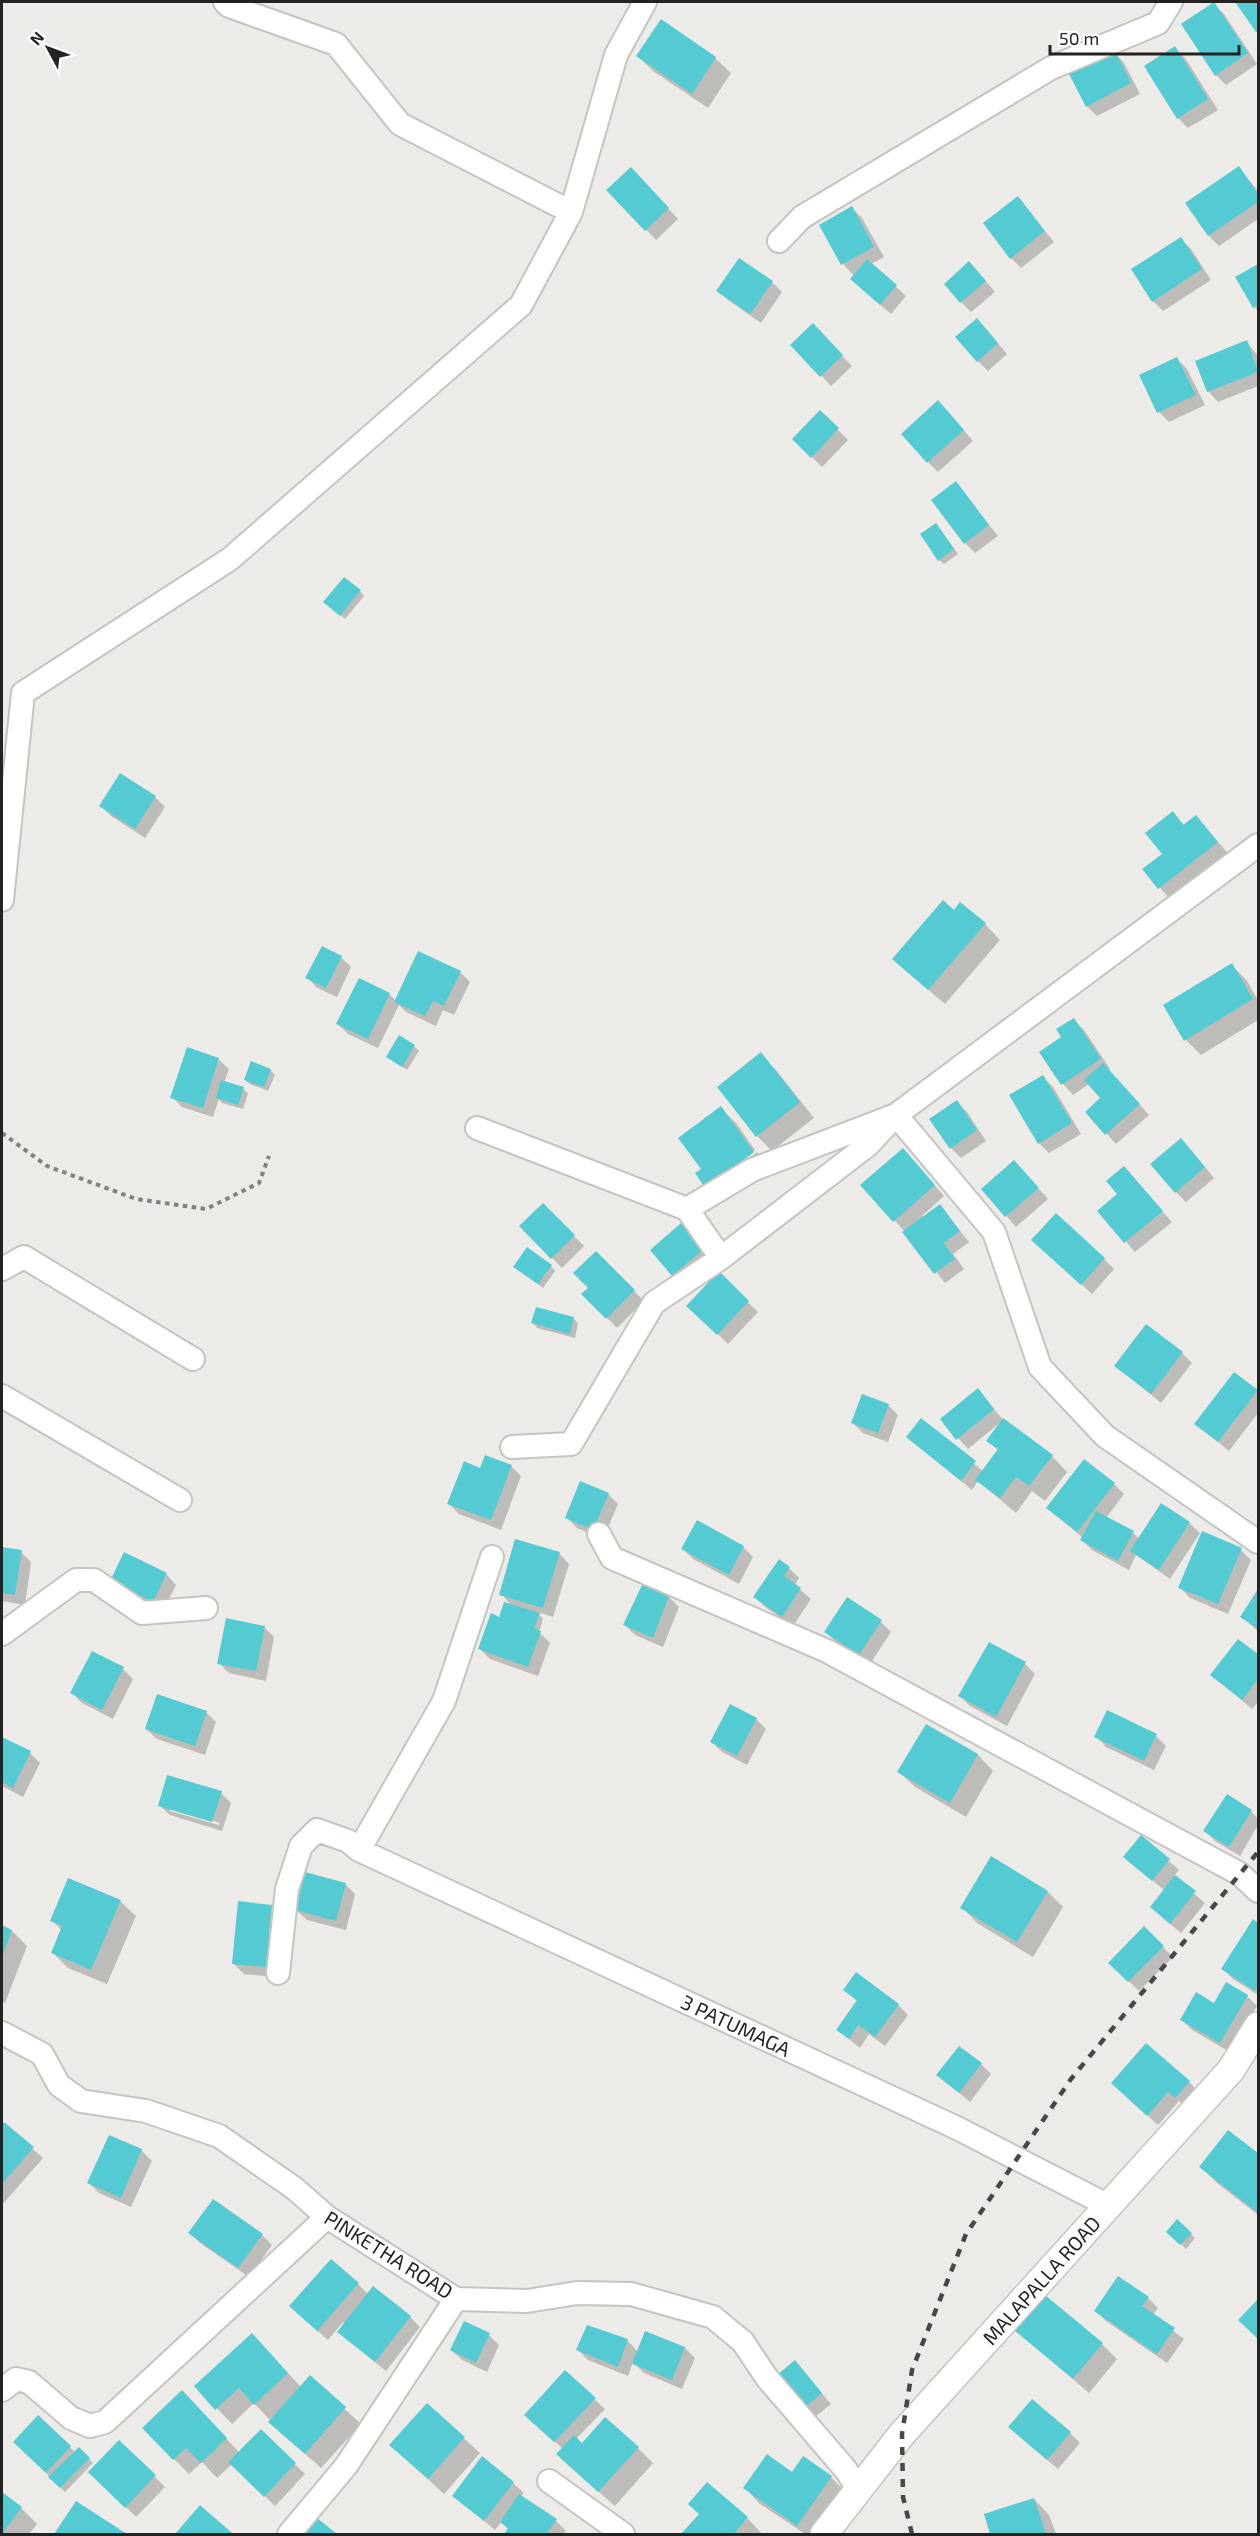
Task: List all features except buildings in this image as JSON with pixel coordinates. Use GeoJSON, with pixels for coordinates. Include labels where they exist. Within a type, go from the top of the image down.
{"type":"FeatureCollection","features":[{"type":"Feature","properties":{"kind":"street"},"geometry":{"type":"LineString","coordinates":[[225,2],[228,6],[336,44],[400,124],[571,212]]}},
{"type":"Feature","properties":{"kind":"street"},"geometry":{"type":"LineString","coordinates":[[2,900],[23,693],[230,559],[521,305],[571,212],[616,56],[645,2]]}},
{"type":"Feature","properties":{"kind":"street"},"geometry":{"type":"LineString","coordinates":[[779,241],[802,217],[1051,68],[1158,22],[1171,2]]}},
{"type":"Feature","properties":{"kind":"street"},"geometry":{"type":"LineString","coordinates":[[512,1447],[571,1444],[654,1303],[721,1258],[868,1145],[896,1115],[1258,845]]}},
{"type":"Feature","properties":{"kind":"street"},"geometry":{"type":"LineString","coordinates":[[687,1209],[752,1170],[896,1115]]}},
{"type":"Feature","properties":{"kind":"street"},"geometry":{"type":"LineString","coordinates":[[896,1115],[994,1232],[1040,1367],[1105,1436],[1258,1542]]}},
{"type":"Feature","properties":{"kind":"street"},"geometry":{"type":"LineString","coordinates":[[477,1128],[687,1209],[721,1258]]}},
{"type":"Feature","properties":{"kind":"street"},"geometry":{"type":"LineString","coordinates":[[2,1269],[24,1257],[193,1359]]}},
{"type":"Feature","properties":{"kind":"street"},"geometry":{"type":"LineString","coordinates":[[2,1396],[180,1500]]}},
{"type":"Feature","properties":{"kind":"street"},"geometry":{"type":"LineString","coordinates":[[599,1534],[612,1558],[827,1651],[1240,1875],[1258,1891]]}},
{"type":"Feature","properties":{"kind":"street"},"geometry":{"type":"LineString","coordinates":[[359,1850],[444,1701],[492,1557]]}},
{"type":"Feature","properties":{"kind":"street"},"geometry":{"type":"LineString","coordinates":[[2,1634],[76,1580],[94,1580],[142,1613],[206,1608]]}},
{"type":"Feature","properties":{"kind":"street","name":"3 PATUMAGA"},"geometry":{"type":"LineString","coordinates":[[278,1973],[287,1889],[302,1846],[317,1830],[348,1841],[359,1850],[959,2129],[1109,2206]]}},
{"type":"Feature","properties":{"kind":"street","name":"MALAPALLA ROAD"},"geometry":{"type":"LineString","coordinates":[[824,2535],[902,2434],[1231,2070],[1258,2026]]}},
{"type":"Feature","properties":{"kind":"street","name":"PINKETHA ROAD"},"geometry":{"type":"LineString","coordinates":[[2,2033],[42,2054],[59,2085],[81,2101],[146,2111],[219,2136],[294,2188],[327,2217],[456,2299],[527,2301],[577,2293],[631,2294],[713,2317],[743,2342],[767,2378],[846,2470],[858,2489]]}},
{"type":"Feature","properties":{"kind":"street"},"geometry":{"type":"LineString","coordinates":[[2,2390],[16,2379],[29,2382],[71,2418],[90,2426],[105,2422],[327,2217]]}},
{"type":"Feature","properties":{"kind":"street"},"geometry":{"type":"LineString","coordinates":[[289,2535],[346,2466],[456,2299]]}},
{"type":"Feature","properties":{"kind":"street"},"geometry":{"type":"LineString","coordinates":[[549,2481],[623,2535]]}},
{"type":"Feature","properties":{"kind":"path"},"geometry":{"type":"LineString","coordinates":[[2,1134],[47,1166],[136,1199],[206,1209],[259,1183],[269,1156]]}},
{"type":"Feature","properties":{"kind":"railway"},"geometry":{"type":"LineString","coordinates":[[912,2534],[903,2497],[902,2434],[912,2370],[966,2234],[1071,2079],[1258,1852]]}}]}
